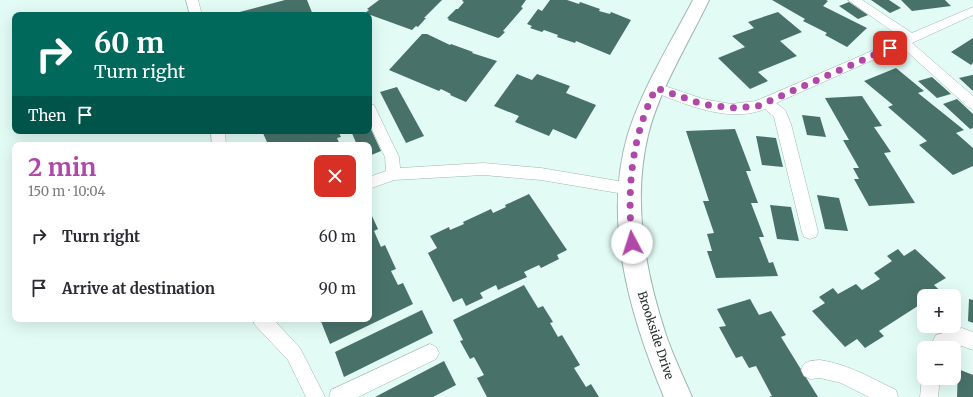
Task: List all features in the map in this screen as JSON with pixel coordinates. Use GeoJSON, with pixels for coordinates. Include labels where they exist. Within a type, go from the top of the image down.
{"type":"FeatureCollection","features":[{"type":"Feature","properties":{"kind":"street","name":"Brookside Drive"},"geometry":{"type":"LineString","coordinates":[[678,397],[669,378],[646,314],[635,265],[629,214],[631,170],[637,136],[647,106],[701,0]]}},
{"type":"Feature","properties":{"kind":"lane"},"geometry":{"type":"LineString","coordinates":[[192,0],[195,12]]}},
{"type":"Feature","properties":{"kind":"lane"},"geometry":{"type":"LineString","coordinates":[[854,0],[908,40],[973,104]]}},
{"type":"Feature","properties":{"kind":"lane"},"geometry":{"type":"LineString","coordinates":[[656,88],[702,104],[731,108],[758,106],[973,11]]}},
{"type":"Feature","properties":{"kind":"lane"},"geometry":{"type":"LineString","coordinates":[[766,102],[780,114],[784,124],[810,232]]}},
{"type":"Feature","properties":{"kind":"lane"},"geometry":{"type":"LineString","coordinates":[[372,115],[392,157],[393,174]]}},
{"type":"Feature","properties":{"kind":"lane"},"geometry":{"type":"LineString","coordinates":[[372,182],[393,174],[483,169],[541,174],[630,189]]}},
{"type":"Feature","properties":{"kind":"lane"},"geometry":{"type":"LineString","coordinates":[[265,322],[294,354],[316,397]]}},
{"type":"Feature","properties":{"kind":"lane"},"geometry":{"type":"LineString","coordinates":[[942,341],[962,337],[973,341]]}},
{"type":"Feature","properties":{"kind":"lane"},"geometry":{"type":"LineString","coordinates":[[338,397],[430,353]]}},
{"type":"Feature","properties":{"kind":"lane"},"geometry":{"type":"LineString","coordinates":[[810,370],[821,368],[840,374],[889,397]]}},
{"type":"Feature","properties":{"kind":"lane"},"geometry":{"type":"LineString","coordinates":[[929,397],[930,385]]}},
{"type":"Feature","properties":{"kind":"building"},"geometry":{"type":"Polygon","coordinates":[[[285,0],[307,0],[312,12],[239,12],[285,0]]]}},
{"type":"Feature","properties":{"kind":"building"},"geometry":{"type":"Polygon","coordinates":[[[379,0],[442,0],[424,18],[426,18],[418,27],[416,26],[412,30],[372,16],[372,12],[366,12],[369,10],[367,9],[379,0]]]}},
{"type":"Feature","properties":{"kind":"building"},"geometry":{"type":"Polygon","coordinates":[[[526,0],[521,7],[523,8],[503,31],[505,32],[498,38],[448,20],[449,19],[447,18],[464,2],[462,1],[526,0]]]}},
{"type":"Feature","properties":{"kind":"building"},"geometry":{"type":"Polygon","coordinates":[[[550,0],[567,0],[579,4],[580,2],[600,9],[599,11],[610,14],[611,12],[631,20],[610,55],[576,41],[575,43],[557,37],[558,35],[544,30],[542,32],[530,28],[532,26],[527,24],[538,9],[542,11],[550,0]]]}},
{"type":"Feature","properties":{"kind":"building"},"geometry":{"type":"Polygon","coordinates":[[[772,0],[826,0],[828,1],[823,6],[867,28],[847,47],[825,35],[827,33],[803,21],[805,19],[772,0]]]}},
{"type":"Feature","properties":{"kind":"building"},"geometry":{"type":"Polygon","coordinates":[[[871,0],[889,0],[901,8],[890,13],[871,0]]]}},
{"type":"Feature","properties":{"kind":"building"},"geometry":{"type":"Polygon","coordinates":[[[901,0],[945,0],[951,6],[912,11],[901,0]]]}},
{"type":"Feature","properties":{"kind":"building"},"geometry":{"type":"Polygon","coordinates":[[[849,2],[868,15],[858,19],[839,6],[849,2]]]}},
{"type":"Feature","properties":{"kind":"building"},"geometry":{"type":"Polygon","coordinates":[[[778,12],[802,32],[780,41],[797,56],[758,72],[768,81],[750,89],[718,58],[745,47],[732,36],[754,28],[748,22],[778,12]]]}},
{"type":"Feature","properties":{"kind":"building"},"geometry":{"type":"Polygon","coordinates":[[[422,34],[427,34],[450,45],[451,44],[497,61],[466,102],[441,89],[439,91],[389,70],[422,34]]]}},
{"type":"Feature","properties":{"kind":"building"},"geometry":{"type":"Polygon","coordinates":[[[973,38],[973,63],[971,65],[951,52],[973,38]]]}},
{"type":"Feature","properties":{"kind":"building"},"geometry":{"type":"Polygon","coordinates":[[[896,68],[924,91],[918,93],[964,130],[956,133],[973,148],[973,166],[953,175],[919,145],[927,141],[888,107],[893,105],[864,81],[896,68]]]}},
{"type":"Feature","properties":{"kind":"building"},"geometry":{"type":"Polygon","coordinates":[[[517,74],[532,80],[537,74],[570,86],[566,93],[596,105],[576,139],[553,129],[549,136],[515,122],[519,116],[494,106],[517,74]]]}},
{"type":"Feature","properties":{"kind":"building"},"geometry":{"type":"Polygon","coordinates":[[[973,75],[973,91],[959,78],[973,75]]]}},
{"type":"Feature","properties":{"kind":"building"},"geometry":{"type":"Polygon","coordinates":[[[932,77],[951,94],[937,98],[918,81],[932,77]]]}},
{"type":"Feature","properties":{"kind":"building"},"geometry":{"type":"Polygon","coordinates":[[[397,87],[424,136],[406,143],[380,92],[397,87]]]}},
{"type":"Feature","properties":{"kind":"building"},"geometry":{"type":"Polygon","coordinates":[[[862,96],[882,126],[874,127],[891,152],[884,153],[915,203],[869,206],[854,179],[859,179],[853,168],[859,168],[843,140],[849,140],[825,98],[862,96]]]}},
{"type":"Feature","properties":{"kind":"building"},"geometry":{"type":"Polygon","coordinates":[[[957,99],[973,114],[973,128],[970,129],[943,104],[957,99]]]}},
{"type":"Feature","properties":{"kind":"building"},"geometry":{"type":"Polygon","coordinates":[[[802,115],[820,117],[826,137],[807,135],[802,115]]]}},
{"type":"Feature","properties":{"kind":"building"},"geometry":{"type":"Polygon","coordinates":[[[735,129],[751,171],[746,171],[758,203],[751,203],[764,237],[759,237],[769,263],[773,262],[778,276],[716,278],[707,251],[712,251],[707,234],[714,233],[703,201],[709,201],[686,131],[735,129]]]}},
{"type":"Feature","properties":{"kind":"building"},"geometry":{"type":"Polygon","coordinates":[[[372,132],[381,151],[372,155],[372,142],[356,142],[352,134],[372,134],[372,132]]]}},
{"type":"Feature","properties":{"kind":"building"},"geometry":{"type":"Polygon","coordinates":[[[263,134],[340,134],[341,137],[337,138],[339,142],[267,142],[263,134]]]}},
{"type":"Feature","properties":{"kind":"building"},"geometry":{"type":"Polygon","coordinates":[[[756,136],[776,138],[783,167],[762,165],[756,136]]]}},
{"type":"Feature","properties":{"kind":"building"},"geometry":{"type":"Polygon","coordinates":[[[529,194],[567,250],[557,255],[559,259],[541,268],[539,265],[524,272],[527,277],[498,290],[496,285],[480,293],[483,298],[466,306],[462,298],[453,302],[428,253],[437,248],[430,236],[449,227],[450,230],[464,224],[463,222],[491,209],[493,213],[506,207],[505,205],[529,194]]]}},
{"type":"Feature","properties":{"kind":"building"},"geometry":{"type":"Polygon","coordinates":[[[817,195],[839,198],[848,231],[825,229],[817,195]]]}},
{"type":"Feature","properties":{"kind":"building"},"geometry":{"type":"Polygon","coordinates":[[[770,205],[791,207],[799,241],[777,239],[770,205]]]}},
{"type":"Feature","properties":{"kind":"building"},"geometry":{"type":"Polygon","coordinates":[[[372,216],[378,229],[374,231],[381,247],[385,245],[396,269],[391,271],[398,285],[403,283],[413,304],[330,344],[321,322],[372,322],[372,216]]]}},
{"type":"Feature","properties":{"kind":"building"},"geometry":{"type":"Polygon","coordinates":[[[898,249],[904,256],[915,249],[946,278],[934,285],[938,289],[917,289],[917,307],[879,331],[884,336],[865,348],[857,339],[845,347],[812,311],[825,303],[819,297],[833,288],[838,294],[856,284],[862,290],[880,279],[874,273],[892,261],[887,256],[898,249]]]}},
{"type":"Feature","properties":{"kind":"building"},"geometry":{"type":"Polygon","coordinates":[[[524,285],[538,308],[543,306],[553,322],[550,323],[558,337],[562,335],[580,365],[574,368],[586,387],[591,384],[599,397],[487,397],[477,378],[484,375],[474,357],[470,359],[460,341],[463,340],[453,320],[524,285]]]}},
{"type":"Feature","properties":{"kind":"building"},"geometry":{"type":"Polygon","coordinates":[[[750,299],[759,315],[771,311],[786,335],[781,337],[818,397],[769,397],[772,396],[756,366],[749,368],[742,356],[736,358],[719,327],[726,326],[717,309],[750,299]]]}},
{"type":"Feature","properties":{"kind":"building"},"geometry":{"type":"Polygon","coordinates":[[[969,299],[973,300],[973,323],[968,321],[969,299]]]}},
{"type":"Feature","properties":{"kind":"building"},"geometry":{"type":"Polygon","coordinates":[[[422,310],[433,333],[344,377],[335,352],[422,310]]]}},
{"type":"Feature","properties":{"kind":"building"},"geometry":{"type":"Polygon","coordinates":[[[444,361],[456,385],[433,397],[375,397],[444,361]]]}},
{"type":"Feature","properties":{"kind":"building"},"geometry":{"type":"Polygon","coordinates":[[[961,370],[973,375],[973,397],[957,397],[957,385],[961,385],[961,370]]]}},
{"type":"Feature","properties":{"kind":"route"},"geometry":{"type":"LineString","coordinates":[[632,243],[629,214],[631,170],[637,136],[647,106],[656,88],[702,104],[731,108],[758,106],[890,48]]}}]}
